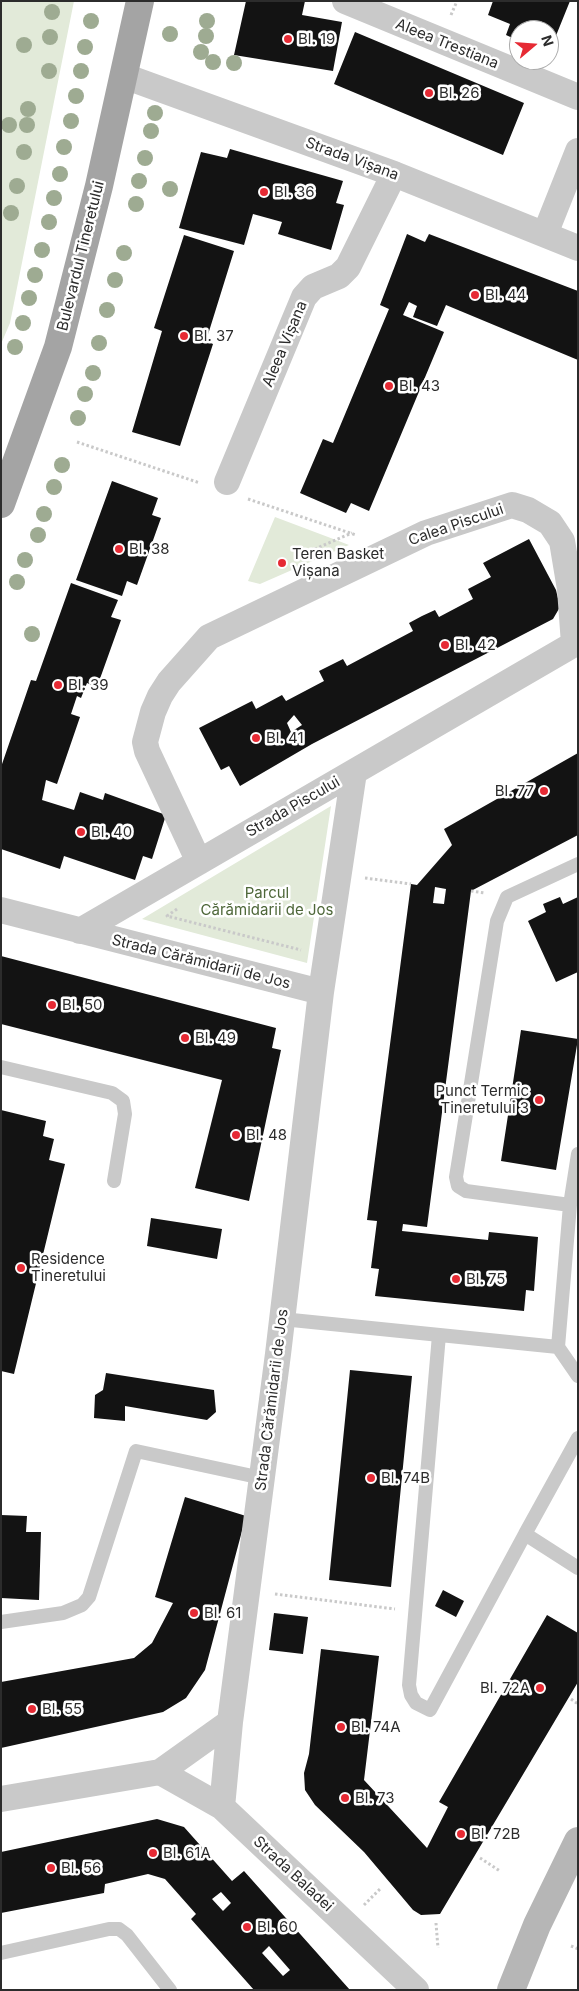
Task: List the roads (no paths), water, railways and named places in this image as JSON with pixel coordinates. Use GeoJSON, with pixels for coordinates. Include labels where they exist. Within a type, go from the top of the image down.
{"type":"FeatureCollection","features":[{"type":"Feature","properties":{"kind":"main road","name":"Bulevardul Tineretului"},"geometry":{"type":"LineString","coordinates":[[1,504],[58,347],[99,186],[140,1]]}},
{"type":"Feature","properties":{"kind":"main road"},"geometry":{"type":"LineString","coordinates":[[511,1990],[537,1925],[578,1841]]}},
{"type":"Feature","properties":{"kind":"street","name":"Aleea Trestiana"},"geometry":{"type":"LineString","coordinates":[[344,1],[578,97]]}},
{"type":"Feature","properties":{"kind":"street","name":"Strada Vișana"},"geometry":{"type":"LineString","coordinates":[[124,76],[394,174],[578,248]]}},
{"type":"Feature","properties":{"kind":"street"},"geometry":{"type":"LineString","coordinates":[[545,234],[578,151]]}},
{"type":"Feature","properties":{"kind":"street","name":"Aleea Vișana"},"geometry":{"type":"LineString","coordinates":[[227,482],[304,297],[313,286],[339,276],[348,267],[394,174]]}},
{"type":"Feature","properties":{"kind":"street","name":"Calea Piscului"},"geometry":{"type":"LineString","coordinates":[[199,862],[147,751],[145,742],[153,712],[160,696],[209,637],[418,537],[512,506],[528,510],[550,523],[562,541],[576,644]]}},
{"type":"Feature","properties":{"kind":"street","name":"Strada Piscului"},"geometry":{"type":"LineString","coordinates":[[80,931],[576,644]]}},
{"type":"Feature","properties":{"kind":"street","name":"Strada Cărămidarii de Jos"},"geometry":{"type":"LineString","coordinates":[[222,1807],[230,1722],[282,1319],[321,992],[354,772]]}},
{"type":"Feature","properties":{"kind":"street"},"geometry":{"type":"LineString","coordinates":[[1,910],[80,931]]}},
{"type":"Feature","properties":{"kind":"street","name":"Strada Cărămidarii de Jos"},"geometry":{"type":"LineString","coordinates":[[80,931],[321,992]]}},
{"type":"Feature","properties":{"kind":"street"},"geometry":{"type":"LineString","coordinates":[[1,1799],[160,1772],[230,1722]]}},
{"type":"Feature","properties":{"kind":"street","name":"Strada Baladei"},"geometry":{"type":"LineString","coordinates":[[160,1772],[222,1807],[416,1990]]}},
{"type":"Feature","properties":{"kind":"lane"},"geometry":{"type":"LineString","coordinates":[[570,1205],[462,1190],[458,1186],[456,1177],[497,921],[507,897],[578,864]]}},
{"type":"Feature","properties":{"kind":"lane"},"geometry":{"type":"LineString","coordinates":[[1,1067],[112,1093],[123,1101],[125,1114],[114,1181]]}},
{"type":"Feature","properties":{"kind":"lane"},"geometry":{"type":"LineString","coordinates":[[578,1154],[570,1205],[558,1347],[578,1376]]}},
{"type":"Feature","properties":{"kind":"lane"},"geometry":{"type":"LineString","coordinates":[[282,1319],[558,1347]]}},
{"type":"Feature","properties":{"kind":"lane"},"geometry":{"type":"LineString","coordinates":[[440,1335],[414,1612],[410,1690],[416,1703],[430,1710],[578,1438]]}},
{"type":"Feature","properties":{"kind":"lane"},"geometry":{"type":"LineString","coordinates":[[1,1622],[63,1613],[82,1605],[89,1597],[136,1451],[262,1478]]}},
{"type":"Feature","properties":{"kind":"lane"},"geometry":{"type":"LineString","coordinates":[[525,1534],[578,1568]]}},
{"type":"Feature","properties":{"kind":"lane"},"geometry":{"type":"LineString","coordinates":[[1,1952],[109,1929],[119,1929],[127,1935],[170,1990]]}},
{"type":"Feature","properties":{"kind":"place","name":"Bl. 19"},"geometry":{"type":"Point","coordinates":[288,39]}},
{"type":"Feature","properties":{"kind":"place","name":"Bl. 26"},"geometry":{"type":"Point","coordinates":[429,93]}},
{"type":"Feature","properties":{"kind":"place","name":"Bl. 36"},"geometry":{"type":"Point","coordinates":[264,192]}},
{"type":"Feature","properties":{"kind":"place","name":"Bl. 44"},"geometry":{"type":"Point","coordinates":[475,295]}},
{"type":"Feature","properties":{"kind":"place","name":"Bl. 37"},"geometry":{"type":"Point","coordinates":[184,336]}},
{"type":"Feature","properties":{"kind":"place","name":"Bl. 43"},"geometry":{"type":"Point","coordinates":[389,386]}},
{"type":"Feature","properties":{"kind":"place","name":"Bl. 38"},"geometry":{"type":"Point","coordinates":[119,549]}},
{"type":"Feature","properties":{"kind":"place","name":"Teren Basket Vișana"},"geometry":{"type":"Point","coordinates":[282,563]}},
{"type":"Feature","properties":{"kind":"place","name":"Bl. 42"},"geometry":{"type":"Point","coordinates":[445,645]}},
{"type":"Feature","properties":{"kind":"place","name":"Bl. 39"},"geometry":{"type":"Point","coordinates":[58,685]}},
{"type":"Feature","properties":{"kind":"place","name":"Bl. 41"},"geometry":{"type":"Point","coordinates":[256,738]}},
{"type":"Feature","properties":{"kind":"place","name":"Bl. 77"},"geometry":{"type":"Point","coordinates":[544,791]}},
{"type":"Feature","properties":{"kind":"place","name":"Bl. 40"},"geometry":{"type":"Point","coordinates":[81,832]}},
{"type":"Feature","properties":{"kind":"place","name":"Bl. 50"},"geometry":{"type":"Point","coordinates":[52,1005]}},
{"type":"Feature","properties":{"kind":"place","name":"Bl. 49"},"geometry":{"type":"Point","coordinates":[185,1038]}},
{"type":"Feature","properties":{"kind":"place","name":"Punct Termic Tineretului 3"},"geometry":{"type":"Point","coordinates":[539,1100]}},
{"type":"Feature","properties":{"kind":"place","name":"Bl. 48"},"geometry":{"type":"Point","coordinates":[236,1135]}},
{"type":"Feature","properties":{"kind":"place","name":"Residence Tineretului"},"geometry":{"type":"Point","coordinates":[21,1268]}},
{"type":"Feature","properties":{"kind":"place","name":"Bl. 75"},"geometry":{"type":"Point","coordinates":[456,1279]}},
{"type":"Feature","properties":{"kind":"place","name":"Bl. 74B"},"geometry":{"type":"Point","coordinates":[371,1478]}},
{"type":"Feature","properties":{"kind":"place","name":"Bl. 61"},"geometry":{"type":"Point","coordinates":[194,1613]}},
{"type":"Feature","properties":{"kind":"place","name":"Bl. 72A"},"geometry":{"type":"Point","coordinates":[540,1688]}},
{"type":"Feature","properties":{"kind":"place","name":"Bl. 55"},"geometry":{"type":"Point","coordinates":[32,1709]}},
{"type":"Feature","properties":{"kind":"place","name":"Bl. 74A"},"geometry":{"type":"Point","coordinates":[341,1727]}},
{"type":"Feature","properties":{"kind":"place","name":"Bl. 73"},"geometry":{"type":"Point","coordinates":[345,1798]}},
{"type":"Feature","properties":{"kind":"place","name":"Bl. 72B"},"geometry":{"type":"Point","coordinates":[461,1834]}},
{"type":"Feature","properties":{"kind":"place","name":"Bl. 61A"},"geometry":{"type":"Point","coordinates":[153,1853]}},
{"type":"Feature","properties":{"kind":"place","name":"Bl. 56"},"geometry":{"type":"Point","coordinates":[51,1868]}},
{"type":"Feature","properties":{"kind":"place","name":"Bl. 60"},"geometry":{"type":"Point","coordinates":[247,1927]}},
{"type":"Feature","properties":{"kind":"park label","name":"Parcul Cărămidarii de Jos"},"geometry":{"type":"Point","coordinates":[267,902]}}]}
